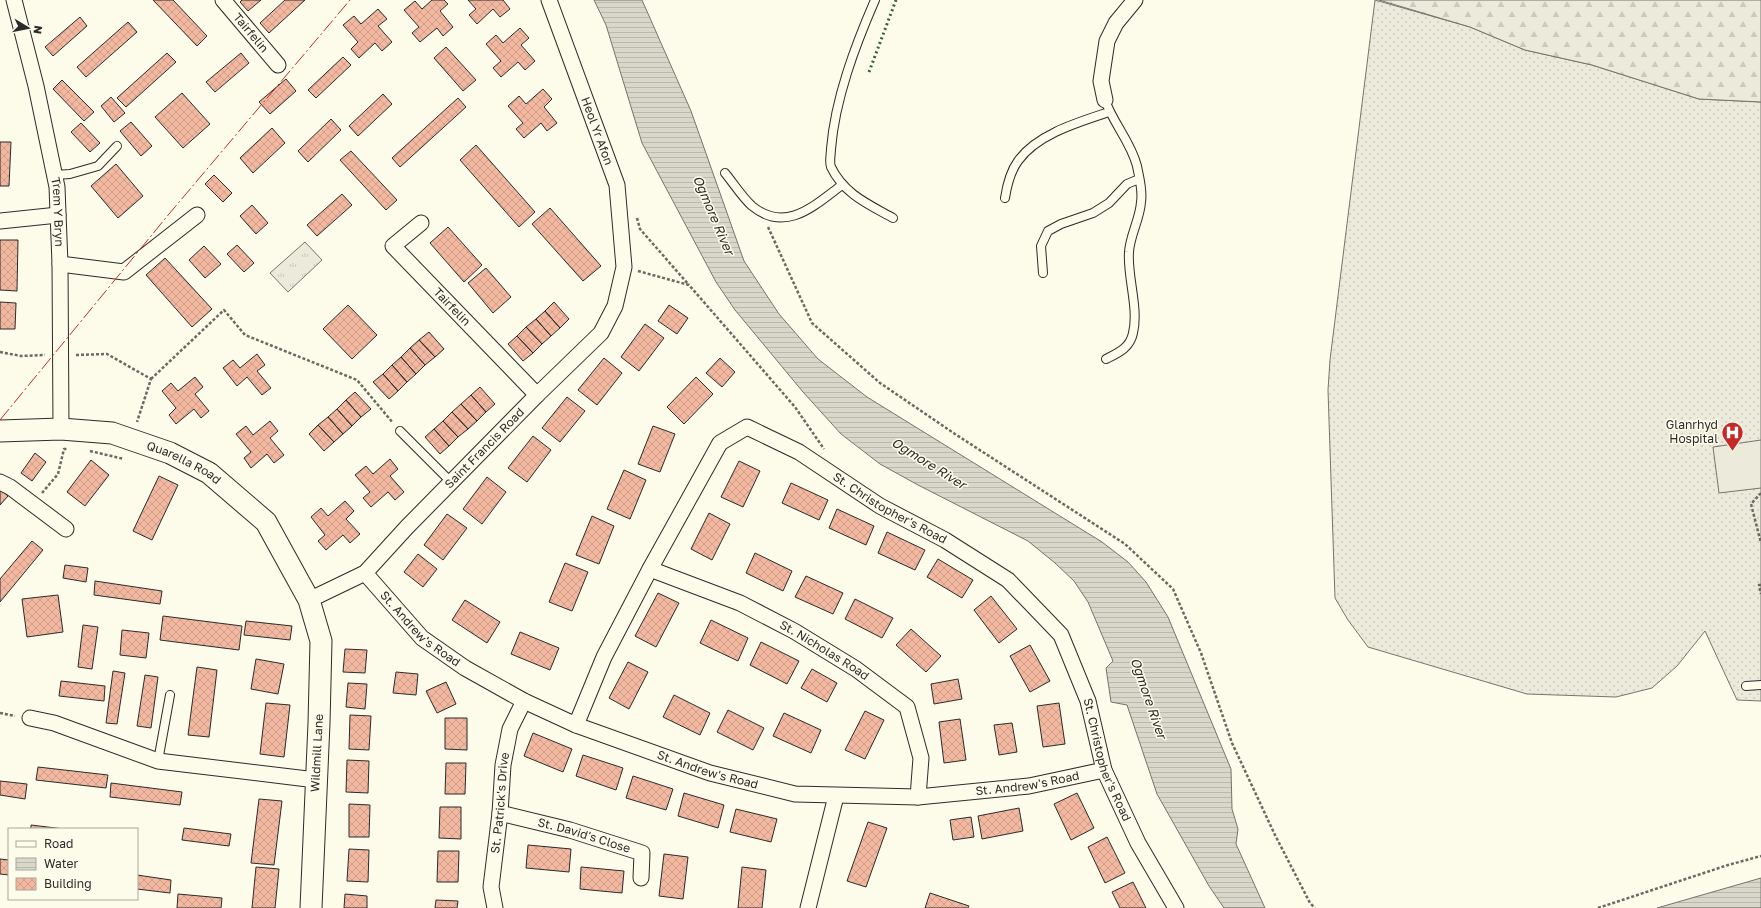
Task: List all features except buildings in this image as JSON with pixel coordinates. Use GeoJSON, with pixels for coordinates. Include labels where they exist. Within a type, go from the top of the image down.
{"type":"FeatureCollection","features":[{"type":"Feature","properties":{"kind":"street","name":"Trem Y Bryn"},"geometry":{"type":"LineString","coordinates":[[14,0],[36,86],[57,187],[60,264],[61,429]]}},
{"type":"Feature","properties":{"kind":"street","name":"Tairfelin"},"geometry":{"type":"LineString","coordinates":[[223,0],[278,65]]}},
{"type":"Feature","properties":{"kind":"street","name":"Heol Yr Afon"},"geometry":{"type":"LineString","coordinates":[[549,0],[617,185],[624,267]]}},
{"type":"Feature","properties":{"kind":"street"},"geometry":{"type":"LineString","coordinates":[[1107,106],[1100,81],[1107,41],[1116,23],[1135,0]]}},
{"type":"Feature","properties":{"kind":"street"},"geometry":{"type":"LineString","coordinates":[[0,220],[58,215]]}},
{"type":"Feature","properties":{"kind":"street"},"geometry":{"type":"LineString","coordinates":[[60,264],[124,272],[197,215]]}},
{"type":"Feature","properties":{"kind":"street","name":"Tairfelin"},"geometry":{"type":"LineString","coordinates":[[421,223],[393,246],[536,395]]}},
{"type":"Feature","properties":{"kind":"street","name":"Saint Francis Road"},"geometry":{"type":"LineString","coordinates":[[309,600],[365,573],[536,395],[601,333],[615,306],[624,267]]}},
{"type":"Feature","properties":{"kind":"street","name":"St. Christopher's Road"},"geometry":{"type":"LineString","coordinates":[[576,725],[604,657],[650,569],[720,443],[747,427],[799,452],[880,506],[945,540],[1008,580],[1061,635],[1088,701],[1104,770],[1138,842],[1176,908]]}},
{"type":"Feature","properties":{"kind":"street","name":"Quarella Road"},"geometry":{"type":"LineString","coordinates":[[0,431],[61,429],[112,433],[170,453],[209,473],[266,522],[309,600]]}},
{"type":"Feature","properties":{"kind":"street"},"geometry":{"type":"LineString","coordinates":[[0,482],[10,487],[66,529]]}},
{"type":"Feature","properties":{"kind":"street","name":"St. Nicholas Road"},"geometry":{"type":"LineString","coordinates":[[650,569],[740,603],[794,631],[856,669],[907,707],[921,758],[918,797]]}},
{"type":"Feature","properties":{"kind":"street","name":"St. Andrew's Road"},"geometry":{"type":"LineString","coordinates":[[365,573],[422,638],[465,668],[524,701],[576,725],[710,773],[795,794],[918,797],[1029,786],[1104,770]]}},
{"type":"Feature","properties":{"kind":"street","name":"Wildmill Lane"},"geometry":{"type":"LineString","coordinates":[[309,600],[321,641],[311,908]]}},
{"type":"Feature","properties":{"kind":"street","name":"St. Patrick's Drive"},"geometry":{"type":"LineString","coordinates":[[496,908],[491,887],[500,813],[503,765],[510,729],[524,701]]}},
{"type":"Feature","properties":{"kind":"street"},"geometry":{"type":"LineString","coordinates":[[30,718],[54,723],[158,761],[316,780]]}},
{"type":"Feature","properties":{"kind":"street"},"geometry":{"type":"LineString","coordinates":[[808,908],[836,796]]}},
{"type":"Feature","properties":{"kind":"street","name":"St. David's Close"},"geometry":{"type":"LineString","coordinates":[[500,813],[570,830],[642,853],[641,878]]}},
{"type":"Feature","properties":{"kind":"lane"},"geometry":{"type":"LineString","coordinates":[[875,0],[860,35],[836,114],[830,165],[842,185],[859,199],[893,218]]}},
{"type":"Feature","properties":{"kind":"lane"},"geometry":{"type":"LineString","coordinates":[[1005,198],[1009,179],[1018,160],[1031,148],[1055,132],[1107,106],[1127,141],[1136,164],[1142,189],[1141,202],[1128,251],[1134,307],[1133,334],[1126,349],[1106,359]]}},
{"type":"Feature","properties":{"kind":"lane"},"geometry":{"type":"LineString","coordinates":[[55,175],[70,174],[98,166],[117,146]]}},
{"type":"Feature","properties":{"kind":"lane"},"geometry":{"type":"LineString","coordinates":[[725,173],[746,200],[761,212],[779,218],[798,216],[806,212],[842,185]]}},
{"type":"Feature","properties":{"kind":"lane"},"geometry":{"type":"LineString","coordinates":[[1043,274],[1041,246],[1048,231],[1093,212],[1109,203],[1127,184],[1139,179]]}},
{"type":"Feature","properties":{"kind":"lane"},"geometry":{"type":"LineString","coordinates":[[400,431],[451,482]]}},
{"type":"Feature","properties":{"kind":"lane"},"geometry":{"type":"LineString","coordinates":[[1746,686],[1761,685]]}},
{"type":"Feature","properties":{"kind":"lane"},"geometry":{"type":"LineString","coordinates":[[158,761],[170,695]]}},
{"type":"Feature","properties":{"kind":"path"},"geometry":{"type":"LineString","coordinates":[[761,212],[812,322],[880,383],[955,434],[1125,544],[1174,588],[1201,653],[1232,743],[1310,903],[1315,908]]}},
{"type":"Feature","properties":{"kind":"path"},"geometry":{"type":"LineString","coordinates":[[624,267],[689,285],[795,407],[826,452]]}},
{"type":"Feature","properties":{"kind":"path"},"geometry":{"type":"LineString","coordinates":[[136,425],[151,380],[224,310],[245,335],[357,380],[400,431]]}},
{"type":"Feature","properties":{"kind":"path"},"geometry":{"type":"LineString","coordinates":[[0,352],[21,356],[47,355]]}},
{"type":"Feature","properties":{"kind":"path"},"geometry":{"type":"LineString","coordinates":[[71,355],[107,354],[151,380]]}},
{"type":"Feature","properties":{"kind":"path"},"geometry":{"type":"LineString","coordinates":[[33,504],[58,474],[64,449],[70,449]]}},
{"type":"Feature","properties":{"kind":"path"},"geometry":{"type":"LineString","coordinates":[[88,451],[125,459],[126,453]]}},
{"type":"Feature","properties":{"kind":"path"},"geometry":{"type":"LineString","coordinates":[[1761,493],[1751,504],[1761,543]]}},
{"type":"Feature","properties":{"kind":"path"},"geometry":{"type":"LineString","coordinates":[[1761,585],[1759,586],[1761,594]]}},
{"type":"Feature","properties":{"kind":"path"},"geometry":{"type":"LineString","coordinates":[[1598,908],[1728,865],[1761,856]]}},
{"type":"Feature","properties":{"kind":"green space"},"geometry":{"type":"Polygon","coordinates":[[[1375,0],[1470,27],[1525,50],[1592,65],[1699,99],[1761,102],[1761,701],[1737,700],[1705,631],[1677,666],[1652,688],[1616,697],[1527,694],[1368,647],[1348,620],[1335,598],[1328,390],[1330,360],[1375,0]]]}},
{"type":"Feature","properties":{"kind":"green space"},"geometry":{"type":"Polygon","coordinates":[[[1379,0],[1761,0],[1761,102],[1699,99],[1592,65],[1525,50],[1470,27],[1379,0]]]}},
{"type":"Feature","properties":{"kind":"green space"},"geometry":{"type":"Polygon","coordinates":[[[305,242],[322,260],[288,292],[270,273],[305,242]]]}},
{"type":"Feature","properties":{"kind":"green space"},"geometry":{"type":"Polygon","coordinates":[[[1761,440],[1761,488],[1719,493],[1713,447],[1761,440]]]}},
{"type":"Feature","properties":{"kind":"water","name":"Ogmore River"},"geometry":{"type":"Polygon","coordinates":[[[594,0],[642,0],[691,111],[744,261],[779,314],[818,359],[867,397],[1102,542],[1128,562],[1146,582],[1168,617],[1231,769],[1232,809],[1238,829],[1236,844],[1265,908],[1224,908],[1209,886],[1157,794],[1127,705],[1111,702],[1106,668],[1113,661],[1088,602],[1074,581],[1028,541],[880,464],[841,434],[803,392],[735,310],[716,282],[642,143],[606,25],[594,0]]]}},
{"type":"Feature","properties":{"kind":"water"},"geometry":{"type":"Polygon","coordinates":[[[1761,878],[1761,908],[1657,908],[1761,878]]]}},
{"type":"Feature","properties":{"kind":"hedge"},"geometry":{"type":"LineString","coordinates":[[869,72],[896,0]]}},
{"type":"Feature","properties":{"kind":"power"},"geometry":{"type":"LineString","coordinates":[[0,420],[169,214],[350,0]]}},
{"type":"Feature","properties":{"kind":"place","name":"Glanrhyd Hospital"},"geometry":{"type":"Point","coordinates":[1733,452]}}]}
